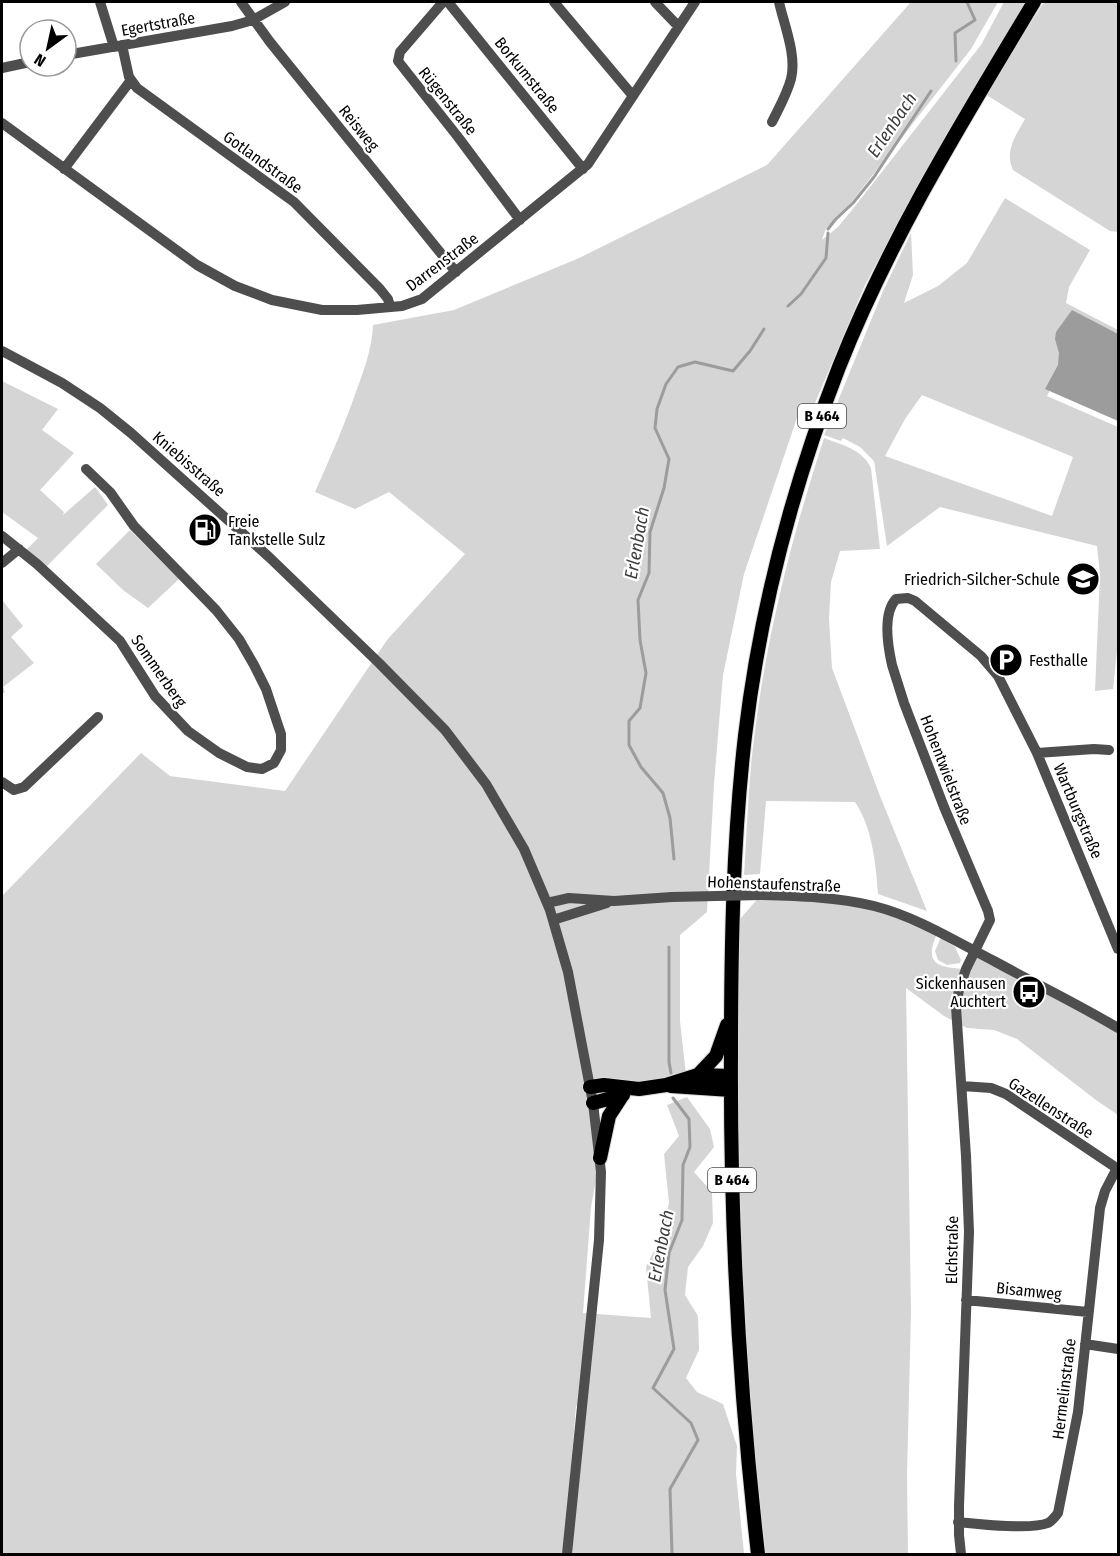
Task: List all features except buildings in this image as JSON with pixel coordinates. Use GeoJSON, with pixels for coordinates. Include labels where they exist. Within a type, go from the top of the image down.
{"type":"FeatureCollection","features":[{"type":"Feature","properties":{"kind":"main road","name":"B 464"},"geometry":{"type":"LineString","coordinates":[[758,1554],[749,1474],[736,1305],[731,1005],[738,823],[746,733],[762,631],[795,494],[839,367],[886,264],[941,159],[1034,2]]}},
{"type":"Feature","properties":{"kind":"main road"},"geometry":{"type":"LineString","coordinates":[[697,1082],[716,1056],[731,1005]]}},
{"type":"Feature","properties":{"kind":"main road"},"geometry":{"type":"LineString","coordinates":[[593,1103],[639,1089],[666,1085],[697,1082],[731,1083]]}},
{"type":"Feature","properties":{"kind":"main road"},"geometry":{"type":"LineString","coordinates":[[590,1087],[604,1085],[639,1089]]}},
{"type":"Feature","properties":{"kind":"main road"},"geometry":{"type":"LineString","coordinates":[[600,1158],[609,1116],[622,1096]]}},
{"type":"Feature","properties":{"kind":"street"},"geometry":{"type":"LineString","coordinates":[[64,169],[131,80],[100,2]]}},
{"type":"Feature","properties":{"kind":"street","name":"Reisweg"},"geometry":{"type":"LineString","coordinates":[[241,2],[253,20],[456,272]]}},
{"type":"Feature","properties":{"kind":"street","name":"Egertstraße"},"geometry":{"type":"LineString","coordinates":[[78,53],[253,20],[285,2]]}},
{"type":"Feature","properties":{"kind":"street","name":"Rügenstraße"},"geometry":{"type":"LineString","coordinates":[[443,2],[400,52],[398,61],[520,220]]}},
{"type":"Feature","properties":{"kind":"street","name":"Borkumstraße"},"geometry":{"type":"LineString","coordinates":[[448,2],[583,169]]}},
{"type":"Feature","properties":{"kind":"street"},"geometry":{"type":"LineString","coordinates":[[554,2],[633,96]]}},
{"type":"Feature","properties":{"kind":"street"},"geometry":{"type":"LineString","coordinates":[[655,2],[678,26]]}},
{"type":"Feature","properties":{"kind":"street","name":"Darrenstraße"},"geometry":{"type":"LineString","coordinates":[[2,123],[197,265],[235,286],[272,300],[309,308],[338,310],[390,307],[418,302],[583,169],[594,157],[695,2]]}},
{"type":"Feature","properties":{"kind":"street"},"geometry":{"type":"LineString","coordinates":[[772,122],[792,73],[791,55],[779,2]]}},
{"type":"Feature","properties":{"kind":"street"},"geometry":{"type":"LineString","coordinates":[[2,68],[18,65]]}},
{"type":"Feature","properties":{"kind":"street","name":"Gotlandstraße"},"geometry":{"type":"LineString","coordinates":[[131,80],[157,103],[294,202],[380,289],[388,299],[390,307]]}},
{"type":"Feature","properties":{"kind":"street","name":"Kniebisstraße"},"geometry":{"type":"LineString","coordinates":[[2,351],[74,390],[131,433],[240,530],[415,699],[460,748],[495,798],[524,849],[553,920],[570,984],[593,1103],[600,1158],[599,1239],[567,1554]]}},
{"type":"Feature","properties":{"kind":"street","name":"Sommerberg"},"geometry":{"type":"LineString","coordinates":[[2,536],[120,641],[155,696],[188,731],[219,753],[247,767],[262,769],[273,763],[278,757],[282,742],[278,725],[260,676],[239,639],[216,610],[135,526],[110,492],[86,469]]}},
{"type":"Feature","properties":{"kind":"street"},"geometry":{"type":"LineString","coordinates":[[2,563],[19,549]]}},
{"type":"Feature","properties":{"kind":"street","name":"Wartburgstraße"},"geometry":{"type":"LineString","coordinates":[[900,597],[908,598],[922,606],[988,664],[1008,693],[1037,753],[1119,949]]}},
{"type":"Feature","properties":{"kind":"street","name":"Hohentwielstraße"},"geometry":{"type":"LineString","coordinates":[[900,597],[893,602],[890,610],[890,655],[904,703],[990,920],[974,950]]}},
{"type":"Feature","properties":{"kind":"street"},"geometry":{"type":"LineString","coordinates":[[2,782],[14,790],[24,787],[98,717]]}},
{"type":"Feature","properties":{"kind":"street","name":"Wartburgstraße"},"geometry":{"type":"LineString","coordinates":[[1037,753],[1108,750]]}},
{"type":"Feature","properties":{"kind":"street","name":"Hohenstaufenstraße"},"geometry":{"type":"LineString","coordinates":[[547,903],[569,898],[614,900],[761,895],[830,898],[877,907],[933,928],[1119,1028]]}},
{"type":"Feature","properties":{"kind":"street","name":"Hohenstaufenstraße"},"geometry":{"type":"LineString","coordinates":[[553,920],[614,900]]}},
{"type":"Feature","properties":{"kind":"street","name":"Elchstraße"},"geometry":{"type":"LineString","coordinates":[[961,1554],[958,1522],[968,1216],[957,998],[974,950]]}},
{"type":"Feature","properties":{"kind":"street","name":"Gazellenstraße"},"geometry":{"type":"LineString","coordinates":[[962,1086],[991,1088],[1006,1094],[1118,1169]]}},
{"type":"Feature","properties":{"kind":"street","name":"Hermelinstraße"},"geometry":{"type":"LineString","coordinates":[[958,1522],[1004,1526],[1041,1524],[1049,1522],[1058,1513],[1078,1412],[1100,1208],[1105,1191],[1118,1169]]}},
{"type":"Feature","properties":{"kind":"street","name":"Bisamweg"},"geometry":{"type":"LineString","coordinates":[[966,1300],[1088,1312]]}},
{"type":"Feature","properties":{"kind":"street"},"geometry":{"type":"LineString","coordinates":[[1085,1344],[1119,1349]]}},
{"type":"Feature","properties":{"kind":"shaded area"},"geometry":{"type":"Polygon","coordinates":[[[911,2],[998,2],[971,49],[846,209],[826,228],[822,240],[838,227],[856,205],[981,45],[1004,2],[1025,2],[908,203],[864,287],[807,422],[797,418],[744,574],[723,675],[707,912],[680,935],[680,1021],[687,1084],[590,1087],[600,1158],[591,1207],[583,1313],[651,1318],[646,1267],[660,1239],[669,1203],[664,1154],[679,1136],[667,1105],[687,1097],[710,1129],[714,1147],[694,1172],[712,1192],[713,1223],[703,1246],[688,1267],[685,1295],[698,1316],[699,1350],[686,1378],[697,1392],[723,1404],[737,1446],[736,1474],[744,1554],[572,1554],[584,1407],[576,1406],[564,1554],[2,1554],[2,896],[141,753],[170,776],[285,791],[387,640],[465,554],[389,492],[355,509],[315,492],[363,373],[370,350],[373,325],[454,310],[577,259],[767,165],[911,2]]]}},
{"type":"Feature","properties":{"kind":"shaded area"},"geometry":{"type":"Polygon","coordinates":[[[1044,2],[1118,2],[1118,232],[1110,231],[1013,170],[1010,150],[1025,119],[985,94],[1044,2]]]}},
{"type":"Feature","properties":{"kind":"shaded area"},"geometry":{"type":"Polygon","coordinates":[[[1005,198],[1090,250],[1069,287],[1066,303],[1118,330],[1118,420],[1050,390],[1047,396],[1118,427],[1118,641],[1113,689],[1095,691],[1100,575],[1097,546],[940,507],[887,546],[874,461],[860,447],[843,438],[841,441],[824,435],[883,291],[911,233],[913,275],[904,303],[938,286],[967,263],[1005,198]],[[922,395],[905,419],[885,456],[1052,516],[1073,457],[922,395]]]}},
{"type":"Feature","properties":{"kind":"shaded area"},"geometry":{"type":"Polygon","coordinates":[[[1072,310],[1118,334],[1118,421],[1045,389],[1058,365],[1056,332],[1072,310]]]}},
{"type":"Feature","properties":{"kind":"shaded area"},"geometry":{"type":"Polygon","coordinates":[[[2,381],[58,409],[42,430],[74,453],[40,490],[64,512],[63,515],[95,487],[108,505],[46,567],[26,550],[38,538],[2,512],[2,381]]]}},
{"type":"Feature","properties":{"kind":"shaded area"},"geometry":{"type":"Polygon","coordinates":[[[824,438],[857,452],[871,468],[880,549],[840,551],[831,582],[829,618],[832,668],[880,796],[927,911],[878,894],[869,834],[855,802],[766,801],[760,874],[744,875],[749,790],[759,701],[773,625],[791,549],[824,438]]]}},
{"type":"Feature","properties":{"kind":"shaded area"},"geometry":{"type":"Polygon","coordinates":[[[130,530],[179,579],[148,608],[123,590],[96,564],[130,530]]]}},
{"type":"Feature","properties":{"kind":"shaded area"},"geometry":{"type":"Polygon","coordinates":[[[2,600],[23,626],[11,637],[34,663],[3,687],[5,692],[2,694],[2,600]]]}},
{"type":"Feature","properties":{"kind":"shaded area"},"geometry":{"type":"Polygon","coordinates":[[[761,895],[844,901],[938,931],[932,957],[939,965],[966,969],[974,950],[1118,1031],[1118,1115],[1017,1039],[994,1030],[967,1028],[944,1016],[906,988],[911,1312],[907,1475],[908,1554],[758,1554],[741,1376],[733,927],[761,895]]]}},
{"type":"Feature","properties":{"kind":"shaded area"},"geometry":{"type":"Polygon","coordinates":[[[941,937],[955,947],[961,960],[960,963],[947,965],[938,960],[935,951],[941,937]]]}},
{"type":"Feature","properties":{"kind":"waterway","name":"Erlenbach"},"geometry":{"type":"LineString","coordinates":[[956,61],[955,33],[975,20],[967,2]]}},
{"type":"Feature","properties":{"kind":"waterway","name":"Erlenbach"},"geometry":{"type":"LineString","coordinates":[[828,229],[874,177],[931,91]]}},
{"type":"Feature","properties":{"kind":"waterway","name":"Erlenbach"},"geometry":{"type":"LineString","coordinates":[[788,306],[801,294],[826,258],[828,233]]}},
{"type":"Feature","properties":{"kind":"waterway","name":"Erlenbach"},"geometry":{"type":"LineString","coordinates":[[674,859],[670,818],[663,793],[641,767],[629,745],[629,721],[640,708],[646,673],[640,640],[638,600],[649,573],[650,532],[664,488],[669,459],[655,428],[657,409],[666,384],[678,367],[695,362],[733,371],[750,351],[764,329]]}},
{"type":"Feature","properties":{"kind":"waterway","name":"Erlenbach"},"geometry":{"type":"LineString","coordinates":[[669,947],[669,1062],[671,1073]]}},
{"type":"Feature","properties":{"kind":"waterway","name":"Erlenbach"},"geometry":{"type":"LineString","coordinates":[[672,1554],[670,1489],[698,1440],[691,1423],[653,1388],[674,1349],[665,1290],[669,1253],[682,1220],[683,1165],[690,1147],[689,1119],[673,1098]]}},
{"type":"Feature","properties":{"kind":"place","name":"Freie Tankstelle Sulz"},"geometry":{"type":"Point","coordinates":[205,530]}},
{"type":"Feature","properties":{"kind":"place","name":"Friedrich-Silcher-Schule"},"geometry":{"type":"Point","coordinates":[1083,579]}},
{"type":"Feature","properties":{"kind":"place","name":"Festhalle"},"geometry":{"type":"Point","coordinates":[1006,660]}},
{"type":"Feature","properties":{"kind":"place","name":"Sickenhausen Auchtert"},"geometry":{"type":"Point","coordinates":[1029,992]}}]}
